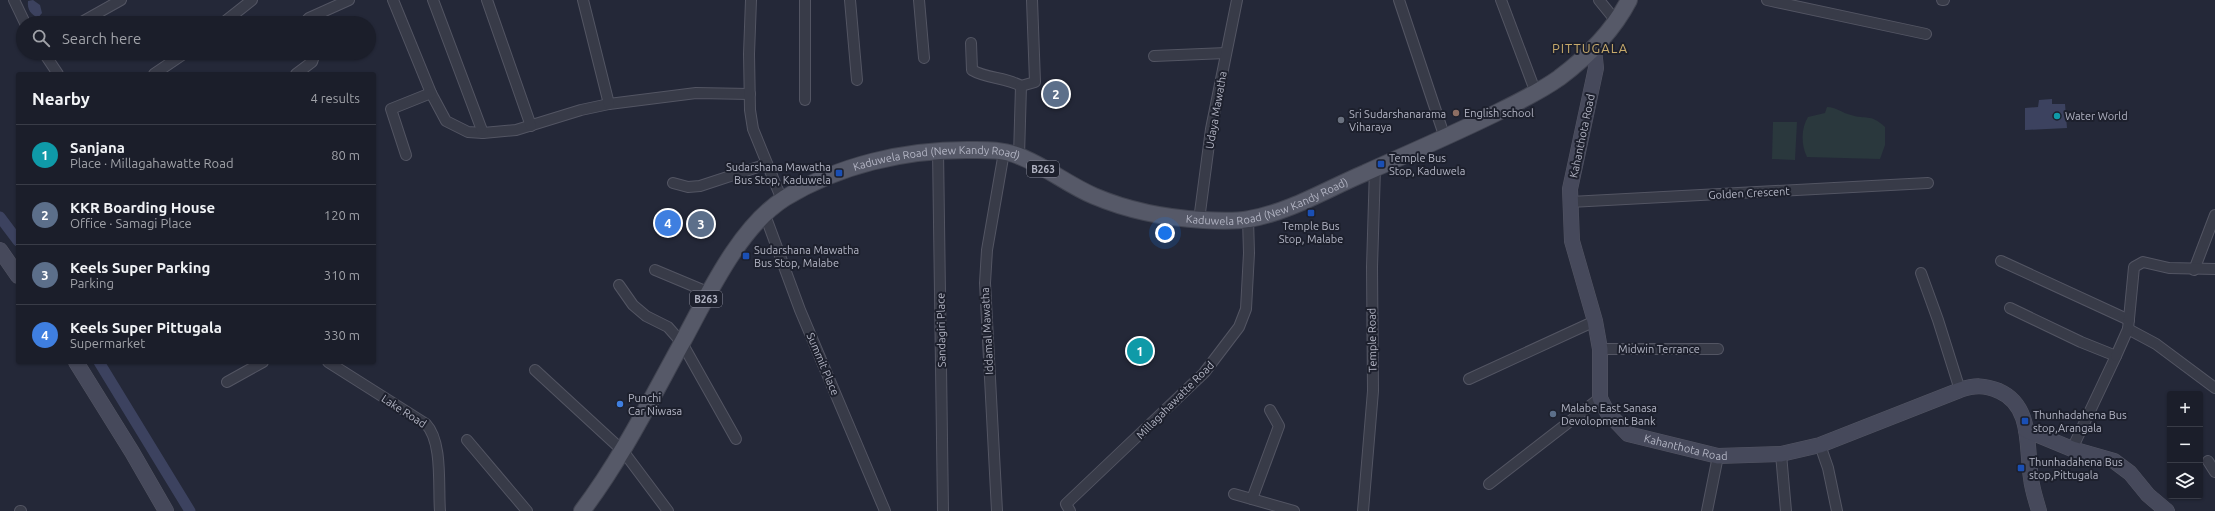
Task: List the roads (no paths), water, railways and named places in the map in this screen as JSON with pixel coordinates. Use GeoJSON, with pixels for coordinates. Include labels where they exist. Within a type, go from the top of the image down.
{"type":"FeatureCollection","features":[{"type":"Feature","properties":{"kind":"main road","name":"Kaduwela Road (New Kandy Road)"},"geometry":{"type":"LineString","coordinates":[[582,511],[623,451],[710,293],[738,247],[765,214],[782,200],[803,188],[883,158],[938,150],[991,150],[1011,154],[1095,196],[1135,209],[1199,220],[1248,219],[1269,214],[1304,200],[1445,138],[1536,93],[1562,76],[1594,49],[1616,21],[1629,0]]}},
{"type":"Feature","properties":{"kind":"main road","name":"Kahanthota Road"},"geometry":{"type":"LineString","coordinates":[[1594,49],[1596,68],[1570,189],[1572,241],[1595,321],[1600,349],[1600,398],[1607,412],[1628,434],[1718,456],[1781,454],[1820,445],[1975,385],[1986,386],[2007,394],[2015,401],[2024,416],[2031,479],[2039,511]]}},
{"type":"Feature","properties":{"kind":"main road"},"geometry":{"type":"LineString","coordinates":[[0,250],[16,273]]}},
{"type":"Feature","properties":{"kind":"main road"},"geometry":{"type":"LineString","coordinates":[[77,364],[132,452],[166,511]]}},
{"type":"Feature","properties":{"kind":"main road"},"geometry":{"type":"LineString","coordinates":[[2026,430],[2072,449],[2114,461],[2130,473],[2148,495],[2167,511]]}},
{"type":"Feature","properties":{"kind":"street"},"geometry":{"type":"LineString","coordinates":[[14,0],[22,16]]}},
{"type":"Feature","properties":{"kind":"street"},"geometry":{"type":"LineString","coordinates":[[93,16],[122,0]]}},
{"type":"Feature","properties":{"kind":"street"},"geometry":{"type":"LineString","coordinates":[[232,16],[252,0]]}},
{"type":"Feature","properties":{"kind":"street"},"geometry":{"type":"LineString","coordinates":[[314,16],[349,0]]}},
{"type":"Feature","properties":{"kind":"street"},"geometry":{"type":"LineString","coordinates":[[393,0],[431,93],[446,121],[468,132],[483,133],[531,126],[581,110],[609,104],[696,93],[750,94]]}},
{"type":"Feature","properties":{"kind":"street"},"geometry":{"type":"LineString","coordinates":[[433,0],[483,133]]}},
{"type":"Feature","properties":{"kind":"street"},"geometry":{"type":"LineString","coordinates":[[488,0],[531,126]]}},
{"type":"Feature","properties":{"kind":"street"},"geometry":{"type":"LineString","coordinates":[[583,0],[609,104]]}},
{"type":"Feature","properties":{"kind":"street"},"geometry":{"type":"LineString","coordinates":[[751,0],[750,94],[753,129],[782,200]]}},
{"type":"Feature","properties":{"kind":"street"},"geometry":{"type":"LineString","coordinates":[[805,0],[805,100]]}},
{"type":"Feature","properties":{"kind":"street"},"geometry":{"type":"LineString","coordinates":[[850,0],[857,80]]}},
{"type":"Feature","properties":{"kind":"street"},"geometry":{"type":"LineString","coordinates":[[919,0],[924,58]]}},
{"type":"Feature","properties":{"kind":"street"},"geometry":{"type":"LineString","coordinates":[[970,44],[972,70],[979,74],[1014,82],[1021,86],[1035,82],[1032,0]]}},
{"type":"Feature","properties":{"kind":"street","name":"Udaya Mawatha"},"geometry":{"type":"LineString","coordinates":[[1199,220],[1211,129],[1237,0]]}},
{"type":"Feature","properties":{"kind":"street"},"geometry":{"type":"LineString","coordinates":[[1399,0],[1445,138]]}},
{"type":"Feature","properties":{"kind":"street"},"geometry":{"type":"LineString","coordinates":[[1501,0],[1536,93]]}},
{"type":"Feature","properties":{"kind":"street"},"geometry":{"type":"LineString","coordinates":[[1599,0],[1616,21]]}},
{"type":"Feature","properties":{"kind":"street"},"geometry":{"type":"LineString","coordinates":[[1767,0],[1926,34]]}},
{"type":"Feature","properties":{"kind":"street"},"geometry":{"type":"LineString","coordinates":[[1154,56],[1226,53]]}},
{"type":"Feature","properties":{"kind":"street"},"geometry":{"type":"LineString","coordinates":[[49,60],[57,72]]}},
{"type":"Feature","properties":{"kind":"street"},"geometry":{"type":"LineString","coordinates":[[157,72],[175,60]]}},
{"type":"Feature","properties":{"kind":"street"},"geometry":{"type":"LineString","coordinates":[[299,72],[313,60]]}},
{"type":"Feature","properties":{"kind":"street","name":"Iddamal Mawatha"},"geometry":{"type":"LineString","coordinates":[[997,511],[985,283],[987,250],[1011,154],[1021,86]]}},
{"type":"Feature","properties":{"kind":"street"},"geometry":{"type":"LineString","coordinates":[[406,155],[391,109],[431,93]]}},
{"type":"Feature","properties":{"kind":"street","name":"Sandagiri Place"},"geometry":{"type":"LineString","coordinates":[[938,150],[943,511]]}},
{"type":"Feature","properties":{"kind":"street"},"geometry":{"type":"LineString","coordinates":[[673,183],[688,187],[700,186],[767,164]]}},
{"type":"Feature","properties":{"kind":"street","name":"Temple Road"},"geometry":{"type":"LineString","coordinates":[[1363,511],[1373,391],[1372,267],[1375,168]]}},
{"type":"Feature","properties":{"kind":"street","name":"Golden Crescent"},"geometry":{"type":"LineString","coordinates":[[1570,202],[1928,183]]}},
{"type":"Feature","properties":{"kind":"street","name":"Summit Place"},"geometry":{"type":"LineString","coordinates":[[765,214],[800,310],[885,511]]}},
{"type":"Feature","properties":{"kind":"street"},"geometry":{"type":"LineString","coordinates":[[2194,270],[2215,215]]}},
{"type":"Feature","properties":{"kind":"street","name":"Millagahawatte Road"},"geometry":{"type":"LineString","coordinates":[[1070,511],[1066,504],[1204,373],[1239,327],[1246,309],[1249,253],[1248,219]]}},
{"type":"Feature","properties":{"kind":"street"},"geometry":{"type":"LineString","coordinates":[[2001,261],[2129,324],[2215,388]]}},
{"type":"Feature","properties":{"kind":"street"},"geometry":{"type":"LineString","coordinates":[[2072,449],[2116,356],[2129,324],[2134,267],[2142,262],[2169,268],[2194,270],[2215,269]]}},
{"type":"Feature","properties":{"kind":"street"},"geometry":{"type":"LineString","coordinates":[[655,270],[710,293]]}},
{"type":"Feature","properties":{"kind":"street"},"geometry":{"type":"LineString","coordinates":[[1921,273],[1938,320],[1960,390]]}},
{"type":"Feature","properties":{"kind":"street"},"geometry":{"type":"LineString","coordinates":[[619,285],[633,305],[646,316],[668,327],[682,343],[736,439]]}},
{"type":"Feature","properties":{"kind":"street"},"geometry":{"type":"LineString","coordinates":[[2010,308],[2080,342],[2116,356]]}},
{"type":"Feature","properties":{"kind":"street"},"geometry":{"type":"LineString","coordinates":[[1469,380],[1595,321]]}},
{"type":"Feature","properties":{"kind":"street","name":"Midwin Terrance"},"geometry":{"type":"LineString","coordinates":[[1600,349],[1718,349]]}},
{"type":"Feature","properties":{"kind":"street"},"geometry":{"type":"LineString","coordinates":[[227,382],[259,364]]}},
{"type":"Feature","properties":{"kind":"street","name":"Lake Road"},"geometry":{"type":"LineString","coordinates":[[331,364],[426,424],[432,431],[436,451],[440,511]]}},
{"type":"Feature","properties":{"kind":"street"},"geometry":{"type":"LineString","coordinates":[[535,370],[623,451],[668,511]]}},
{"type":"Feature","properties":{"kind":"street"},"geometry":{"type":"LineString","coordinates":[[1489,484],[1600,398]]}},
{"type":"Feature","properties":{"kind":"street"},"geometry":{"type":"LineString","coordinates":[[1252,499],[1279,426],[1270,410]]}},
{"type":"Feature","properties":{"kind":"street"},"geometry":{"type":"LineString","coordinates":[[467,440],[527,511]]}},
{"type":"Feature","properties":{"kind":"street"},"geometry":{"type":"LineString","coordinates":[[1820,445],[1828,468],[1837,511]]}},
{"type":"Feature","properties":{"kind":"street"},"geometry":{"type":"LineString","coordinates":[[1781,454],[1786,511]]}},
{"type":"Feature","properties":{"kind":"street"},"geometry":{"type":"LineString","coordinates":[[1707,511],[1718,456]]}},
{"type":"Feature","properties":{"kind":"street"},"geometry":{"type":"LineString","coordinates":[[2208,461],[2215,472]]}},
{"type":"Feature","properties":{"kind":"street"},"geometry":{"type":"LineString","coordinates":[[1234,494],[1294,511]]}},
{"type":"Feature","properties":{"kind":"water"},"geometry":{"type":"Polygon","coordinates":[[[33,0],[40,5],[42,13],[40,16],[35,16],[31,13],[28,7],[28,1],[33,0]]]}},
{"type":"Feature","properties":{"kind":"water"},"geometry":{"type":"Polygon","coordinates":[[[2052,99],[2052,104],[2065,104],[2067,128],[2025,130],[2025,108],[2038,107],[2039,100],[2052,99]]]}},
{"type":"Feature","properties":{"kind":"waterway"},"geometry":{"type":"LineString","coordinates":[[0,217],[16,238]]}},
{"type":"Feature","properties":{"kind":"waterway"},"geometry":{"type":"LineString","coordinates":[[100,364],[190,511]]}},
{"type":"Feature","properties":{"kind":"place","name":"KKR Boarding House"},"geometry":{"type":"Point","coordinates":[1056,94]}},
{"type":"Feature","properties":{"kind":"place","name":"English school"},"geometry":{"type":"Point","coordinates":[1456,113]}},
{"type":"Feature","properties":{"kind":"place","name":"Water World"},"geometry":{"type":"Point","coordinates":[2057,116]}},
{"type":"Feature","properties":{"kind":"place","name":"Sri Sudarshanarama Viharaya"},"geometry":{"type":"Point","coordinates":[1341,120]}},
{"type":"Feature","properties":{"kind":"place","name":"Temple Bus Stop, Kaduwela"},"geometry":{"type":"Point","coordinates":[1381,164]}},
{"type":"Feature","properties":{"kind":"place","name":"Sudarshana Mawatha Bus Stop, Kaduwela"},"geometry":{"type":"Point","coordinates":[839,173]}},
{"type":"Feature","properties":{"kind":"place","name":"Temple Bus Stop, Malabe"},"geometry":{"type":"Point","coordinates":[1311,213]}},
{"type":"Feature","properties":{"kind":"place","name":"Keels Super Pittugala"},"geometry":{"type":"Point","coordinates":[668,223]}},
{"type":"Feature","properties":{"kind":"place","name":"Keels Super Parking"},"geometry":{"type":"Point","coordinates":[701,224]}},
{"type":"Feature","properties":{"kind":"place","name":"Sudarshana Mawatha Bus Stop, Malabe"},"geometry":{"type":"Point","coordinates":[746,256]}},
{"type":"Feature","properties":{"kind":"place","name":"Sanjana"},"geometry":{"type":"Point","coordinates":[1140,351]}},
{"type":"Feature","properties":{"kind":"place","name":"Punchi Car Niwasa"},"geometry":{"type":"Point","coordinates":[620,404]}},
{"type":"Feature","properties":{"kind":"place","name":"Malabe East Sanasa Devolopment Bank"},"geometry":{"type":"Point","coordinates":[1553,414]}},
{"type":"Feature","properties":{"kind":"place","name":"Thunhadahena Bus stop,Arangala"},"geometry":{"type":"Point","coordinates":[2025,421]}},
{"type":"Feature","properties":{"kind":"place","name":"Thunhadahena Bus stop,Pittugala"},"geometry":{"type":"Point","coordinates":[2021,468]}},
{"type":"Feature","properties":{"kind":"district","name":"PITTUGALA"},"geometry":{"type":"Point","coordinates":[1590,48]}}]}
